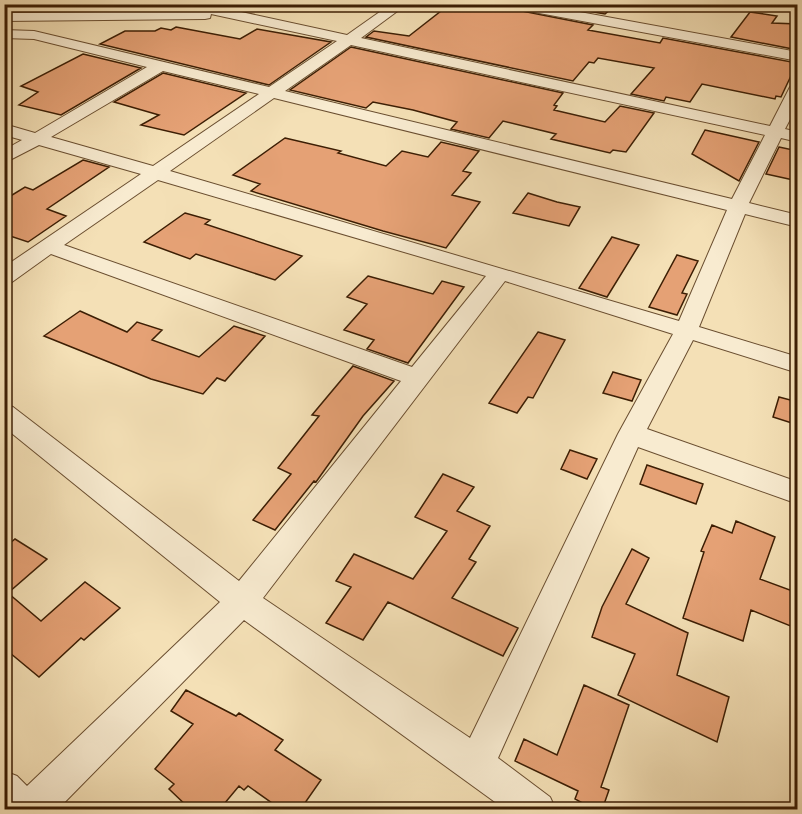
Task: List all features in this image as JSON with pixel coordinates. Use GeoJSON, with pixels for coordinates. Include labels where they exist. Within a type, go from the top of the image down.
{"type":"FeatureCollection","features":[{"type":"Feature","properties":{"kind":"street"},"geometry":{"type":"LineString","coordinates":[[184,4],[787,135]]}},
{"type":"Feature","properties":{"kind":"street"},"geometry":{"type":"LineString","coordinates":[[4,277],[401,4]]}},
{"type":"Feature","properties":{"kind":"street"},"geometry":{"type":"LineString","coordinates":[[512,4],[798,57]]}},
{"type":"Feature","properties":{"kind":"street"},"geometry":{"type":"LineString","coordinates":[[4,18],[231,14]]}},
{"type":"Feature","properties":{"kind":"street"},"geometry":{"type":"LineString","coordinates":[[4,34],[34,35],[798,221]]}},
{"type":"Feature","properties":{"kind":"street"},"geometry":{"type":"LineString","coordinates":[[4,158],[160,66]]}},
{"type":"Feature","properties":{"kind":"street"},"geometry":{"type":"LineString","coordinates":[[476,764],[631,434],[686,331],[738,207],[787,135],[798,87]]}},
{"type":"Feature","properties":{"kind":"street"},"geometry":{"type":"LineString","coordinates":[[4,129],[500,273],[798,365]]}},
{"type":"Feature","properties":{"kind":"street"},"geometry":{"type":"LineString","coordinates":[[50,247],[417,378]]}},
{"type":"Feature","properties":{"kind":"street"},"geometry":{"type":"LineString","coordinates":[[30,810],[242,602],[500,273]]}},
{"type":"Feature","properties":{"kind":"street"},"geometry":{"type":"LineString","coordinates":[[4,412],[242,602],[476,764],[537,810]]}},
{"type":"Feature","properties":{"kind":"street"},"geometry":{"type":"LineString","coordinates":[[631,434],[798,493]]}},
{"type":"Feature","properties":{"kind":"street"},"geometry":{"type":"LineString","coordinates":[[4,789],[24,810]]}},
{"type":"Feature","properties":{"kind":"building"},"geometry":{"type":"Polygon","coordinates":[[[450,4],[487,4],[593,25],[588,30],[660,43],[663,38],[797,63],[781,97],[776,96],[775,99],[702,84],[690,102],[666,97],[664,101],[631,94],[654,68],[598,58],[594,63],[589,62],[573,81],[366,37],[374,31],[409,36],[450,4]]]}},
{"type":"Feature","properties":{"kind":"building"},"geometry":{"type":"Polygon","coordinates":[[[565,4],[587,4],[611,9],[605,14],[563,7],[565,4]]]}},
{"type":"Feature","properties":{"kind":"building"},"geometry":{"type":"Polygon","coordinates":[[[750,12],[777,16],[772,23],[798,24],[798,50],[731,37],[750,12]]]}},
{"type":"Feature","properties":{"kind":"building"},"geometry":{"type":"Polygon","coordinates":[[[176,27],[240,39],[257,29],[331,42],[269,85],[100,44],[125,31],[155,31],[161,28],[171,30],[176,27]]]}},
{"type":"Feature","properties":{"kind":"building"},"geometry":{"type":"Polygon","coordinates":[[[351,47],[563,93],[554,105],[557,106],[554,110],[605,122],[620,106],[654,113],[626,152],[613,150],[610,153],[551,139],[556,134],[503,121],[489,138],[451,129],[457,122],[413,110],[373,102],[366,108],[290,90],[351,47]]]}},
{"type":"Feature","properties":{"kind":"building"},"geometry":{"type":"Polygon","coordinates":[[[83,54],[141,68],[61,115],[19,105],[38,92],[21,86],[83,54]]]}},
{"type":"Feature","properties":{"kind":"building"},"geometry":{"type":"Polygon","coordinates":[[[163,73],[246,93],[184,135],[141,125],[159,115],[114,102],[163,73]]]}},
{"type":"Feature","properties":{"kind":"building"},"geometry":{"type":"Polygon","coordinates":[[[705,130],[759,142],[739,181],[692,154],[705,130]]]}},
{"type":"Feature","properties":{"kind":"building"},"geometry":{"type":"Polygon","coordinates":[[[285,138],[341,151],[338,153],[386,166],[402,151],[428,157],[441,142],[479,151],[463,171],[471,173],[452,195],[480,202],[446,248],[251,191],[260,184],[233,175],[285,138]]]}},
{"type":"Feature","properties":{"kind":"building"},"geometry":{"type":"Polygon","coordinates":[[[779,147],[798,151],[798,181],[766,174],[779,147]]]}},
{"type":"Feature","properties":{"kind":"building"},"geometry":{"type":"Polygon","coordinates":[[[83,160],[109,167],[47,209],[66,216],[28,242],[4,234],[4,200],[25,187],[33,190],[83,160]]]}},
{"type":"Feature","properties":{"kind":"building"},"geometry":{"type":"Polygon","coordinates":[[[528,193],[580,207],[569,226],[513,213],[528,193]]]}},
{"type":"Feature","properties":{"kind":"building"},"geometry":{"type":"Polygon","coordinates":[[[185,213],[210,220],[205,224],[302,256],[275,280],[196,254],[190,259],[144,242],[185,213]]]}},
{"type":"Feature","properties":{"kind":"building"},"geometry":{"type":"Polygon","coordinates":[[[612,237],[639,245],[607,297],[579,288],[612,237]]]}},
{"type":"Feature","properties":{"kind":"building"},"geometry":{"type":"Polygon","coordinates":[[[677,255],[698,261],[682,293],[687,294],[677,315],[649,307],[677,255]]]}},
{"type":"Feature","properties":{"kind":"building"},"geometry":{"type":"Polygon","coordinates":[[[368,276],[433,294],[442,281],[464,287],[408,363],[367,349],[374,340],[344,330],[367,304],[347,297],[368,276]]]}},
{"type":"Feature","properties":{"kind":"building"},"geometry":{"type":"Polygon","coordinates":[[[80,311],[127,332],[137,322],[162,330],[152,340],[199,357],[234,326],[265,336],[225,381],[217,378],[203,394],[151,379],[44,336],[80,311]]]}},
{"type":"Feature","properties":{"kind":"building"},"geometry":{"type":"Polygon","coordinates":[[[538,332],[565,340],[533,398],[528,397],[517,413],[489,403],[538,332]]]}},
{"type":"Feature","properties":{"kind":"building"},"geometry":{"type":"Polygon","coordinates":[[[353,366],[394,381],[363,416],[316,482],[314,481],[275,530],[253,520],[291,474],[278,468],[319,416],[312,415],[353,366]]]}},
{"type":"Feature","properties":{"kind":"building"},"geometry":{"type":"Polygon","coordinates":[[[613,372],[641,380],[632,401],[603,393],[613,372]]]}},
{"type":"Feature","properties":{"kind":"building"},"geometry":{"type":"Polygon","coordinates":[[[779,397],[798,402],[798,425],[773,417],[779,397]]]}},
{"type":"Feature","properties":{"kind":"building"},"geometry":{"type":"Polygon","coordinates":[[[570,450],[597,459],[587,479],[561,469],[570,450]]]}},
{"type":"Feature","properties":{"kind":"building"},"geometry":{"type":"Polygon","coordinates":[[[647,465],[703,484],[696,504],[640,484],[647,465]]]}},
{"type":"Feature","properties":{"kind":"building"},"geometry":{"type":"Polygon","coordinates":[[[443,474],[474,487],[457,511],[490,526],[469,559],[476,562],[452,598],[518,628],[503,656],[388,602],[363,640],[326,623],[351,587],[336,581],[354,554],[413,579],[447,531],[415,517],[443,474]]]}},
{"type":"Feature","properties":{"kind":"building"},"geometry":{"type":"Polygon","coordinates":[[[736,521],[775,537],[760,579],[798,593],[798,629],[751,610],[743,641],[683,618],[704,552],[701,551],[712,525],[732,533],[736,521]]]}},
{"type":"Feature","properties":{"kind":"building"},"geometry":{"type":"Polygon","coordinates":[[[15,539],[47,559],[8,593],[41,621],[85,582],[120,608],[84,640],[81,638],[39,677],[4,648],[4,548],[15,539]]]}},
{"type":"Feature","properties":{"kind":"building"},"geometry":{"type":"Polygon","coordinates":[[[632,549],[649,558],[626,604],[688,633],[677,675],[729,697],[717,742],[618,695],[635,654],[592,637],[602,607],[632,549]]]}},
{"type":"Feature","properties":{"kind":"building"},"geometry":{"type":"Polygon","coordinates":[[[584,685],[629,705],[601,787],[609,790],[602,810],[595,810],[575,799],[578,791],[515,761],[524,739],[557,755],[584,685]]]}},
{"type":"Feature","properties":{"kind":"building"},"geometry":{"type":"Polygon","coordinates":[[[186,690],[236,716],[239,713],[283,740],[275,750],[321,780],[300,810],[282,810],[248,786],[244,790],[239,786],[219,810],[191,810],[169,789],[174,784],[155,769],[193,724],[171,711],[186,690]]]}}]}
